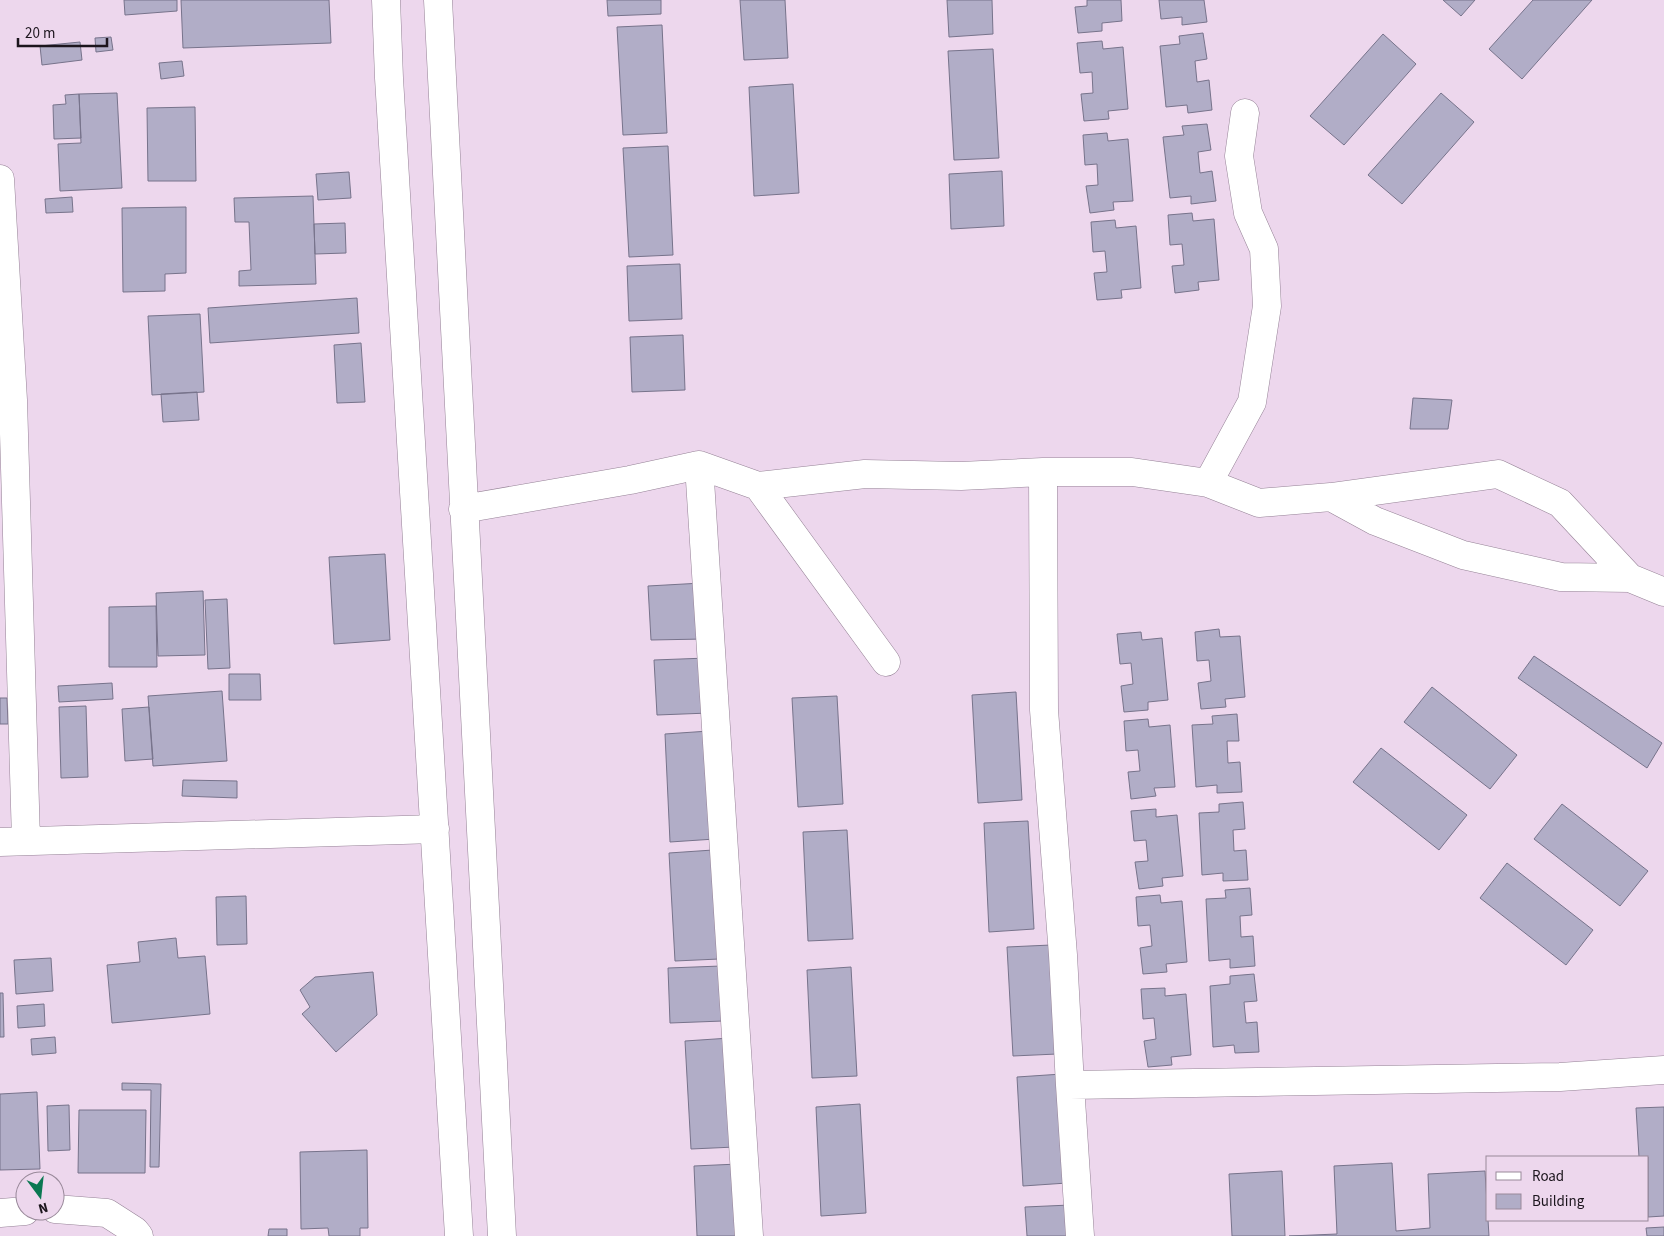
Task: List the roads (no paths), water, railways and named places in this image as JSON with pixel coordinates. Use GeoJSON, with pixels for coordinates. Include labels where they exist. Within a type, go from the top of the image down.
{"type":"FeatureCollection","features":[{"type":"Feature","properties":{"kind":"street"},"geometry":{"type":"LineString","coordinates":[[386,0],[389,78],[459,1236]]}},
{"type":"Feature","properties":{"kind":"street"},"geometry":{"type":"LineString","coordinates":[[438,0],[502,1236]]}},
{"type":"Feature","properties":{"kind":"street"},"geometry":{"type":"LineString","coordinates":[[1208,483],[1252,402],[1267,306],[1264,249],[1248,213],[1239,156],[1245,113]]}},
{"type":"Feature","properties":{"kind":"street"},"geometry":{"type":"LineString","coordinates":[[0,179],[13,400],[13,841],[435,829]]}},
{"type":"Feature","properties":{"kind":"street"},"geometry":{"type":"LineString","coordinates":[[463,509],[699,466],[758,486],[866,474],[961,476],[1043,472],[1132,472],[1208,483],[1259,504],[1331,497],[1498,474],[1560,503],[1630,578]]}},
{"type":"Feature","properties":{"kind":"street"},"geometry":{"type":"LineString","coordinates":[[699,466],[749,1236]]}},
{"type":"Feature","properties":{"kind":"street"},"geometry":{"type":"LineString","coordinates":[[1043,472],[1044,710],[1063,955],[1080,1236]]}},
{"type":"Feature","properties":{"kind":"street"},"geometry":{"type":"LineString","coordinates":[[758,486],[886,662]]}},
{"type":"Feature","properties":{"kind":"street"},"geometry":{"type":"LineString","coordinates":[[1331,497],[1375,521],[1463,555],[1561,577],[1630,578],[1664,592]]}},
{"type":"Feature","properties":{"kind":"street"},"geometry":{"type":"LineString","coordinates":[[1070,1085],[1560,1078],[1664,1070]]}},
{"type":"Feature","properties":{"kind":"street"},"geometry":{"type":"LineString","coordinates":[[65,1210],[107,1213],[135,1231],[138,1236]]}},
{"type":"Feature","properties":{"kind":"street"},"geometry":{"type":"LineString","coordinates":[[0,1213],[15,1212]]}}]}
